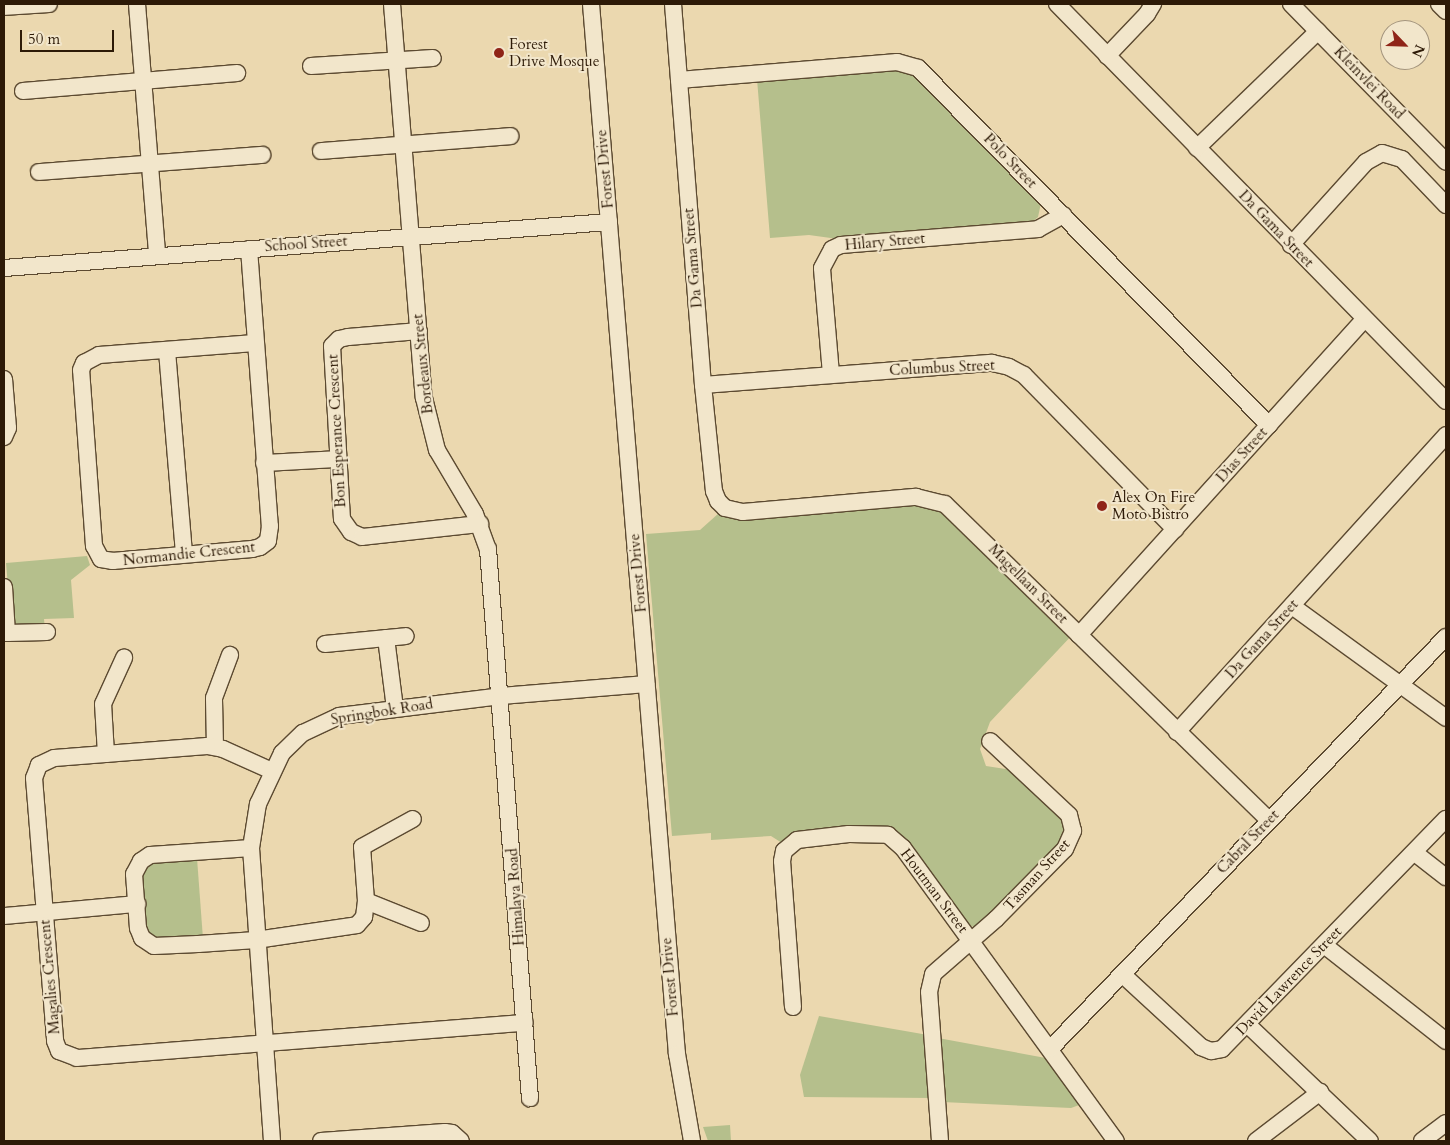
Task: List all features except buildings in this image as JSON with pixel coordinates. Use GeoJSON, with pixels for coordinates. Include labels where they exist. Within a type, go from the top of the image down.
{"type":"FeatureCollection","features":[{"type":"Feature","properties":{"kind":"street"},"geometry":{"type":"LineString","coordinates":[[4,7],[48,4]]}},
{"type":"Feature","properties":{"kind":"street"},"geometry":{"type":"LineString","coordinates":[[138,4],[152,165],[157,255]]}},
{"type":"Feature","properties":{"kind":"street","name":"Bordeaux Street"},"geometry":{"type":"LineString","coordinates":[[392,4],[424,398],[437,450],[480,524],[490,568]]}},
{"type":"Feature","properties":{"kind":"street","name":"Forest Drive"},"geometry":{"type":"LineString","coordinates":[[591,4],[676,1054],[692,1141]]}},
{"type":"Feature","properties":{"kind":"street","name":"Da Gama Street"},"geometry":{"type":"LineString","coordinates":[[673,4],[703,385],[714,491],[725,508]]}},
{"type":"Feature","properties":{"kind":"street","name":"Da Gama Street"},"geometry":{"type":"LineString","coordinates":[[1057,4],[1364,320],[1446,401]]}},
{"type":"Feature","properties":{"kind":"street"},"geometry":{"type":"LineString","coordinates":[[1107,56],[1147,14],[1153,4]]}},
{"type":"Feature","properties":{"kind":"street","name":"Kleinvlei Road"},"geometry":{"type":"LineString","coordinates":[[1291,4],[1446,162]]}},
{"type":"Feature","properties":{"kind":"street"},"geometry":{"type":"LineString","coordinates":[[1439,4],[1446,11]]}},
{"type":"Feature","properties":{"kind":"street"},"geometry":{"type":"LineString","coordinates":[[1197,148],[1318,31]]}},
{"type":"Feature","properties":{"kind":"street"},"geometry":{"type":"LineString","coordinates":[[311,66],[433,58]]}},
{"type":"Feature","properties":{"kind":"street","name":"Polo Street"},"geometry":{"type":"LineString","coordinates":[[679,80],[897,62],[912,65],[923,72],[1269,425]]}},
{"type":"Feature","properties":{"kind":"street"},"geometry":{"type":"LineString","coordinates":[[23,92],[237,73]]}},
{"type":"Feature","properties":{"kind":"street"},"geometry":{"type":"LineString","coordinates":[[321,151],[510,136]]}},
{"type":"Feature","properties":{"kind":"street"},"geometry":{"type":"LineString","coordinates":[[1292,244],[1375,155],[1388,152],[1409,166],[1446,205]]}},
{"type":"Feature","properties":{"kind":"street"},"geometry":{"type":"LineString","coordinates":[[39,172],[152,165],[262,155]]}},
{"type":"Feature","properties":{"kind":"street","name":"Hilary Street"},"geometry":{"type":"LineString","coordinates":[[831,374],[822,268],[832,249],[842,245],[1038,229],[1063,215]]}},
{"type":"Feature","properties":{"kind":"street","name":"School Street"},"geometry":{"type":"LineString","coordinates":[[4,268],[609,222]]}},
{"type":"Feature","properties":{"kind":"street","name":"Normandie Crescent"},"geometry":{"type":"LineString","coordinates":[[249,249],[270,526],[268,540],[260,547],[109,561],[99,557],[94,546],[81,370],[84,363],[99,355],[255,343]]}},
{"type":"Feature","properties":{"kind":"street","name":"Dias Street"},"geometry":{"type":"LineString","coordinates":[[1079,635],[1364,320]]}},
{"type":"Feature","properties":{"kind":"street","name":"Bon Esperance Crescent"},"geometry":{"type":"LineString","coordinates":[[419,331],[348,337],[334,343],[330,352],[342,518],[346,528],[356,535],[422,532],[480,524]]}},
{"type":"Feature","properties":{"kind":"street"},"geometry":{"type":"LineString","coordinates":[[166,351],[184,554]]}},
{"type":"Feature","properties":{"kind":"street","name":"Columbus Street"},"geometry":{"type":"LineString","coordinates":[[703,385],[992,363],[1009,366],[1024,375],[1175,529]]}},
{"type":"Feature","properties":{"kind":"street"},"geometry":{"type":"LineString","coordinates":[[4,379],[8,428],[4,437]]}},
{"type":"Feature","properties":{"kind":"street","name":"Da Gama Street"},"geometry":{"type":"LineString","coordinates":[[1177,732],[1446,435]]}},
{"type":"Feature","properties":{"kind":"street"},"geometry":{"type":"LineString","coordinates":[[264,463],[337,458]]}},
{"type":"Feature","properties":{"kind":"street","name":"Magellaan Street"},"geometry":{"type":"LineString","coordinates":[[725,508],[743,512],[916,497],[945,504],[955,511],[1177,732],[1269,820]]}},
{"type":"Feature","properties":{"kind":"street","name":"Himalaya Road"},"geometry":{"type":"LineString","coordinates":[[490,568],[530,1098]]}},
{"type":"Feature","properties":{"kind":"street"},"geometry":{"type":"LineString","coordinates":[[4,587],[5,633],[47,632]]}},
{"type":"Feature","properties":{"kind":"street"},"geometry":{"type":"LineString","coordinates":[[1292,606],[1402,683],[1446,718]]}},
{"type":"Feature","properties":{"kind":"street"},"geometry":{"type":"LineString","coordinates":[[325,644],[406,636]]}},
{"type":"Feature","properties":{"kind":"street","name":"Cabral Street"},"geometry":{"type":"LineString","coordinates":[[1051,1048],[1446,637]]}},
{"type":"Feature","properties":{"kind":"street"},"geometry":{"type":"LineString","coordinates":[[386,638],[395,708]]}},
{"type":"Feature","properties":{"kind":"street"},"geometry":{"type":"LineString","coordinates":[[214,747],[214,698],[230,656]]}},
{"type":"Feature","properties":{"kind":"street"},"geometry":{"type":"LineString","coordinates":[[106,754],[103,704],[124,658]]}},
{"type":"Feature","properties":{"kind":"street","name":"Springbok Road"},"geometry":{"type":"LineString","coordinates":[[272,1141],[256,940],[251,848],[258,804],[272,771],[295,739],[324,721],[395,708],[501,696],[647,684]]}},
{"type":"Feature","properties":{"kind":"street","name":"Tasman Street"},"geometry":{"type":"LineString","coordinates":[[940,1141],[930,983],[938,966],[972,941],[1065,849],[1074,831],[1069,815],[990,741]]}},
{"type":"Feature","properties":{"kind":"street","name":"Magalies Crescent"},"geometry":{"type":"LineString","coordinates":[[272,771],[214,747],[48,759],[34,773],[55,1041],[63,1054],[77,1058],[525,1023]]}},
{"type":"Feature","properties":{"kind":"street"},"geometry":{"type":"LineString","coordinates":[[251,848],[145,858],[134,874],[140,934],[154,946],[256,940],[351,928],[364,917],[366,901],[362,847],[413,819]]}},
{"type":"Feature","properties":{"kind":"street","name":"David Lawrence Street"},"geometry":{"type":"LineString","coordinates":[[1122,974],[1205,1050],[1222,1049],[1248,1025],[1446,819]]}},
{"type":"Feature","properties":{"kind":"street","name":"Houtman Street"},"geometry":{"type":"LineString","coordinates":[[793,1007],[782,861],[787,845],[796,840],[878,834],[895,839],[1051,1048],[1116,1141]]}},
{"type":"Feature","properties":{"kind":"street"},"geometry":{"type":"LineString","coordinates":[[1415,853],[1446,877]]}},
{"type":"Feature","properties":{"kind":"street"},"geometry":{"type":"LineString","coordinates":[[366,901],[421,923]]}},
{"type":"Feature","properties":{"kind":"street"},"geometry":{"type":"LineString","coordinates":[[4,916],[136,904]]}},
{"type":"Feature","properties":{"kind":"street"},"geometry":{"type":"LineString","coordinates":[[1324,946],[1446,1041]]}},
{"type":"Feature","properties":{"kind":"street"},"geometry":{"type":"LineString","coordinates":[[1248,1025],[1370,1141]]}},
{"type":"Feature","properties":{"kind":"street"},"geometry":{"type":"LineString","coordinates":[[1256,1141],[1320,1092]]}},
{"type":"Feature","properties":{"kind":"street"},"geometry":{"type":"LineString","coordinates":[[1422,1141],[1446,1123]]}},
{"type":"Feature","properties":{"kind":"street"},"geometry":{"type":"LineString","coordinates":[[321,1141],[370,1140],[445,1132],[458,1136],[461,1141]]}},
{"type":"Feature","properties":{"kind":"green space"},"geometry":{"type":"Polygon","coordinates":[[[900,67],[912,70],[1041,203],[1038,217],[1031,223],[838,239],[809,235],[770,238],[757,79],[900,67]]]}},
{"type":"Feature","properties":{"kind":"green space"},"geometry":{"type":"Polygon","coordinates":[[[915,505],[941,510],[1075,632],[990,722],[980,749],[986,766],[1012,770],[1063,815],[1067,837],[980,927],[968,926],[902,838],[782,843],[771,836],[711,840],[711,833],[672,836],[646,534],[700,530],[719,513],[734,519],[915,505]]]}},
{"type":"Feature","properties":{"kind":"green space"},"geometry":{"type":"Polygon","coordinates":[[[87,556],[90,565],[71,580],[74,618],[44,619],[45,629],[19,631],[11,622],[6,563],[87,556]]]}},
{"type":"Feature","properties":{"kind":"green space"},"geometry":{"type":"Polygon","coordinates":[[[197,858],[203,939],[155,941],[143,925],[139,877],[146,863],[197,858]]]}},
{"type":"Feature","properties":{"kind":"green space"},"geometry":{"type":"Polygon","coordinates":[[[819,1016],[928,1035],[932,1098],[804,1097],[800,1075],[819,1016]]]}},
{"type":"Feature","properties":{"kind":"green space"},"geometry":{"type":"Polygon","coordinates":[[[938,1038],[1051,1059],[1082,1104],[1071,1108],[942,1102],[938,1038]]]}},
{"type":"Feature","properties":{"kind":"green space"},"geometry":{"type":"Polygon","coordinates":[[[730,1125],[731,1141],[708,1141],[703,1127],[730,1125]]]}},
{"type":"Feature","properties":{"kind":"place","name":"Forest Drive Mosque"},"geometry":{"type":"Point","coordinates":[499,53]}},
{"type":"Feature","properties":{"kind":"place","name":"Alex On Fire Moto Bistro"},"geometry":{"type":"Point","coordinates":[1102,506]}}]}
